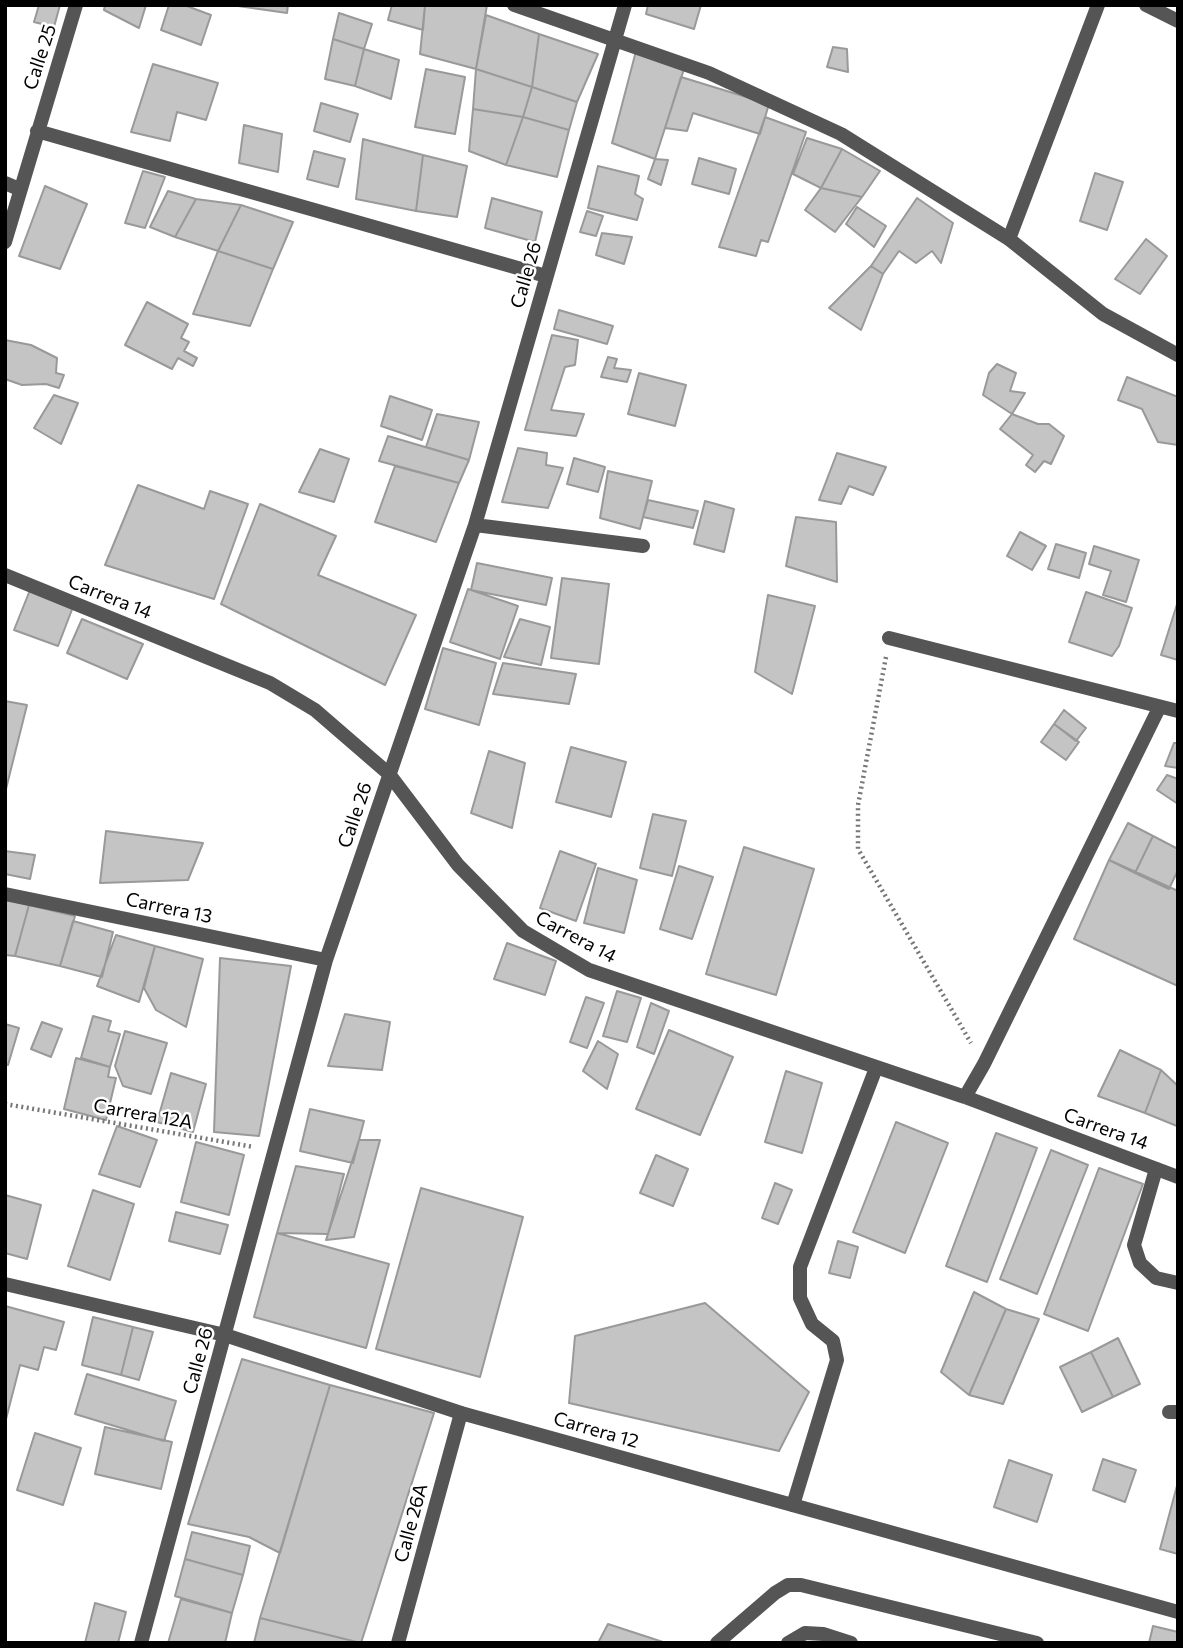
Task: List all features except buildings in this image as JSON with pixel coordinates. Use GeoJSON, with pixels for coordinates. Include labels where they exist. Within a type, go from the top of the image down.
{"type":"FeatureCollection","features":[{"type":"Feature","properties":{"kind":"street","name":"Calle 25"},"geometry":{"type":"LineString","coordinates":[[5,242],[12,186],[37,131],[76,5]]}},
{"type":"Feature","properties":{"kind":"street"},"geometry":{"type":"LineString","coordinates":[[514,5],[709,73],[841,134],[1009,239],[1103,314],[1178,355]]}},
{"type":"Feature","properties":{"kind":"street","name":"Calle 26"},"geometry":{"type":"LineString","coordinates":[[141,1643],[326,960],[475,525],[625,5]]}},
{"type":"Feature","properties":{"kind":"street"},"geometry":{"type":"LineString","coordinates":[[1009,239],[1098,5]]}},
{"type":"Feature","properties":{"kind":"street"},"geometry":{"type":"LineString","coordinates":[[1146,5],[1178,21]]}},
{"type":"Feature","properties":{"kind":"street"},"geometry":{"type":"LineString","coordinates":[[37,131],[546,276]]}},
{"type":"Feature","properties":{"kind":"street"},"geometry":{"type":"LineString","coordinates":[[475,525],[643,546]]}},
{"type":"Feature","properties":{"kind":"street","name":"Carrera 14"},"geometry":{"type":"LineString","coordinates":[[5,575],[270,683],[315,710],[389,774],[458,865],[523,931],[589,970],[965,1097],[1178,1177]]}},
{"type":"Feature","properties":{"kind":"street"},"geometry":{"type":"LineString","coordinates":[[890,638],[1159,708],[1178,710]]}},
{"type":"Feature","properties":{"kind":"street"},"geometry":{"type":"LineString","coordinates":[[965,1097],[984,1065],[1159,708]]}},
{"type":"Feature","properties":{"kind":"street","name":"Carrera 13"},"geometry":{"type":"LineString","coordinates":[[5,894],[326,960]]}},
{"type":"Feature","properties":{"kind":"street"},"geometry":{"type":"LineString","coordinates":[[793,1505],[837,1360],[833,1341],[812,1324],[800,1298],[800,1267],[876,1068]]}},
{"type":"Feature","properties":{"kind":"street"},"geometry":{"type":"LineString","coordinates":[[1156,1169],[1134,1245],[1140,1263],[1156,1278],[1178,1283]]}},
{"type":"Feature","properties":{"kind":"street","name":"Carrera 12"},"geometry":{"type":"LineString","coordinates":[[5,1284],[225,1335],[461,1413],[1178,1612]]}},
{"type":"Feature","properties":{"kind":"street","name":"Calle 26A"},"geometry":{"type":"LineString","coordinates":[[398,1643],[461,1413]]}},
{"type":"Feature","properties":{"kind":"street"},"geometry":{"type":"LineString","coordinates":[[717,1643],[775,1593],[788,1585],[802,1585],[1037,1643]]}},
{"type":"Feature","properties":{"kind":"street"},"geometry":{"type":"LineString","coordinates":[[788,1643],[805,1633],[823,1634],[851,1643]]}},
{"type":"Feature","properties":{"kind":"path"},"geometry":{"type":"LineString","coordinates":[[890,638],[858,805],[859,849],[984,1065]]}},
{"type":"Feature","properties":{"kind":"path","name":"Carrera 12A"},"geometry":{"type":"LineString","coordinates":[[5,1104],[275,1151]]}}]}
